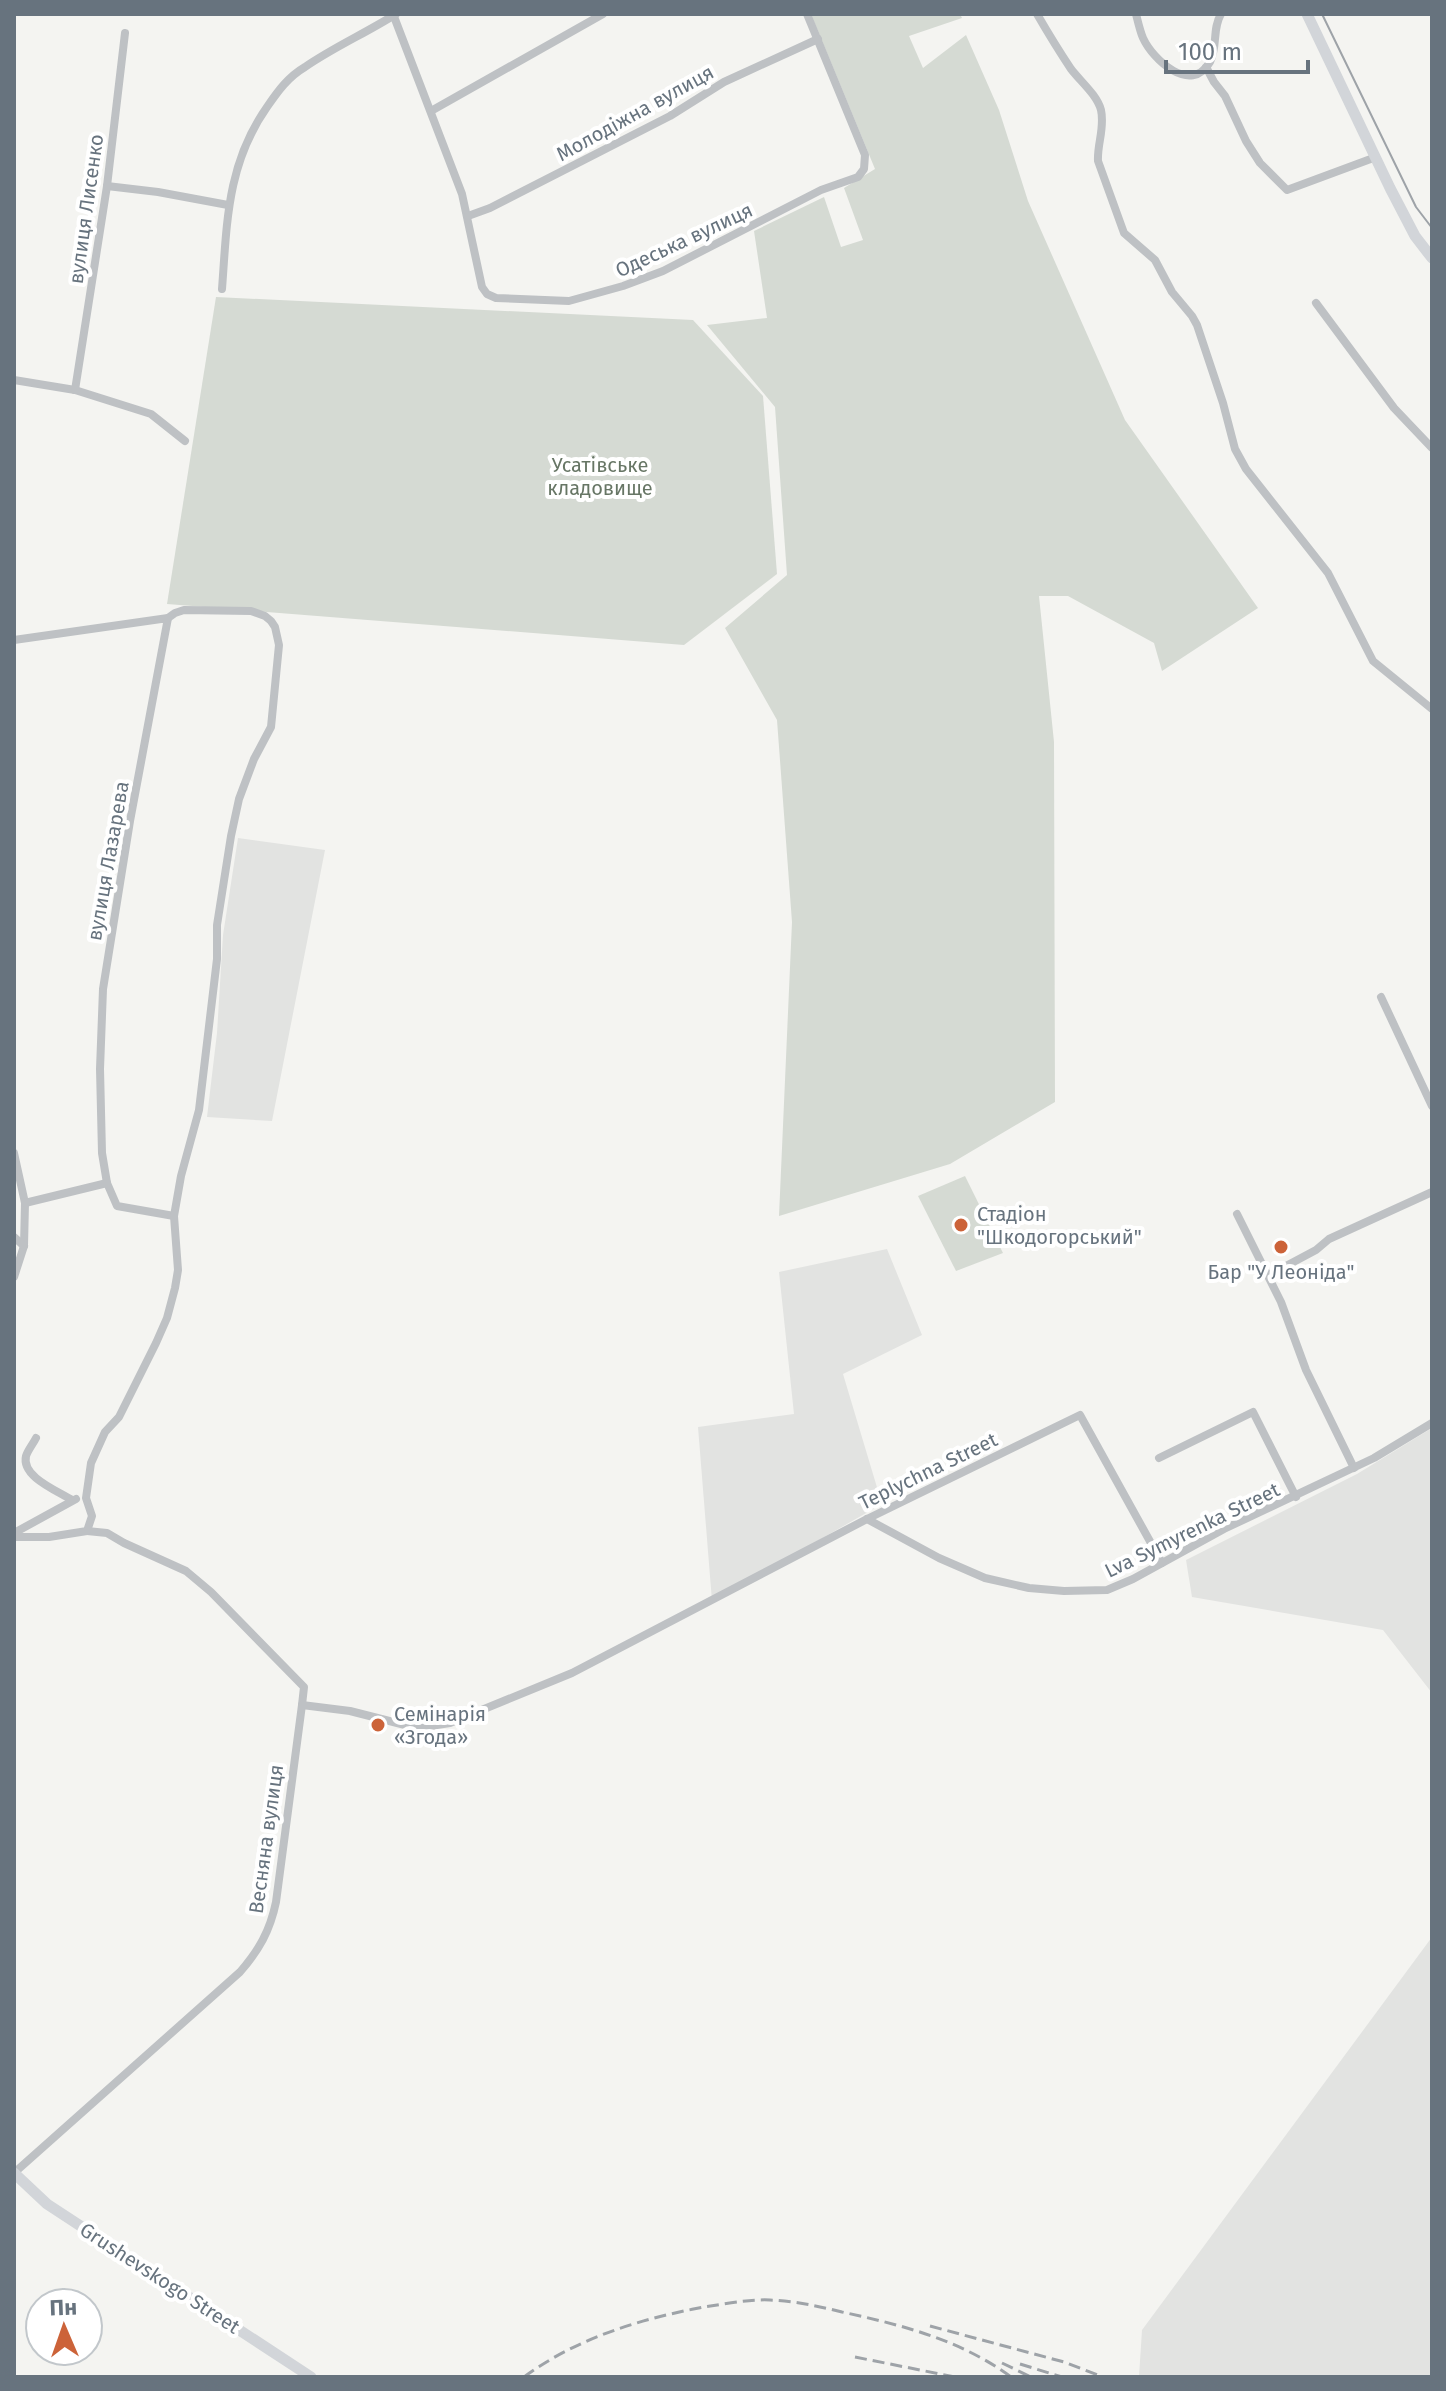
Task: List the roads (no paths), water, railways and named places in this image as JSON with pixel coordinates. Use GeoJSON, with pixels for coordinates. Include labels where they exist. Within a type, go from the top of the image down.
{"type":"FeatureCollection","features":[{"type":"Feature","properties":{"kind":"main road"},"geometry":{"type":"LineString","coordinates":[[1307,14],[1415,236],[1432,258]]}},
{"type":"Feature","properties":{"kind":"main road","name":"Grushevskogo Street"},"geometry":{"type":"LineString","coordinates":[[14,2173],[47,2204],[311,2377]]}},
{"type":"Feature","properties":{"kind":"street"},"geometry":{"type":"LineString","coordinates":[[431,111],[603,14]]}},
{"type":"Feature","properties":{"kind":"street"},"geometry":{"type":"LineString","coordinates":[[807,14],[818,39]]}},
{"type":"Feature","properties":{"kind":"street"},"geometry":{"type":"LineString","coordinates":[[1037,14],[1071,68],[1098,102],[1102,114],[1098,161],[1124,233],[1155,260],[1172,292],[1192,316],[1215,374],[1235,449],[1328,573],[1373,661],[1432,709]]}},
{"type":"Feature","properties":{"kind":"street"},"geometry":{"type":"LineString","coordinates":[[1136,14],[1143,37],[1157,60],[1179,74],[1197,73],[1206,67],[1213,54],[1216,25],[1221,14]]}},
{"type":"Feature","properties":{"kind":"street"},"geometry":{"type":"LineString","coordinates":[[222,289],[228,205],[237,163],[255,124],[283,84],[304,67],[394,15],[468,216]]}},
{"type":"Feature","properties":{"kind":"street","name":"вулиця Лисенко"},"geometry":{"type":"LineString","coordinates":[[75,390],[107,186],[125,33]]}},
{"type":"Feature","properties":{"kind":"street","name":"Одеська вулиця"},"geometry":{"type":"LineString","coordinates":[[468,216],[475,261],[487,294],[496,298],[569,301],[663,271],[821,190],[858,177],[864,169],[865,160],[818,39]]}},
{"type":"Feature","properties":{"kind":"street","name":"Молодіжна вулиця"},"geometry":{"type":"LineString","coordinates":[[468,216],[490,208],[670,116],[724,82],[818,39]]}},
{"type":"Feature","properties":{"kind":"street"},"geometry":{"type":"LineString","coordinates":[[1206,67],[1260,163],[1287,190],[1376,157]]}},
{"type":"Feature","properties":{"kind":"street"},"geometry":{"type":"LineString","coordinates":[[107,186],[228,205]]}},
{"type":"Feature","properties":{"kind":"street"},"geometry":{"type":"LineString","coordinates":[[1316,303],[1394,408],[1432,448]]}},
{"type":"Feature","properties":{"kind":"street"},"geometry":{"type":"LineString","coordinates":[[14,380],[75,390],[151,414],[185,441]]}},
{"type":"Feature","properties":{"kind":"street"},"geometry":{"type":"LineString","coordinates":[[14,640],[168,618],[184,610],[251,611],[265,616],[275,627],[279,645],[271,727],[254,759],[239,799],[217,925],[217,959],[199,1110],[174,1216],[178,1270],[167,1318],[119,1417],[105,1432],[91,1463],[86,1498],[92,1516],[107,1533],[186,1571],[211,1592],[304,1687],[302,1705]]}},
{"type":"Feature","properties":{"kind":"street","name":"вулиця Лазарева"},"geometry":{"type":"LineString","coordinates":[[107,1183],[102,1153],[100,1069],[103,989],[168,618]]}},
{"type":"Feature","properties":{"kind":"street"},"geometry":{"type":"LineString","coordinates":[[1381,997],[1432,1106]]}},
{"type":"Feature","properties":{"kind":"street"},"geometry":{"type":"LineString","coordinates":[[14,1153],[25,1203],[24,1246],[14,1277]]}},
{"type":"Feature","properties":{"kind":"street"},"geometry":{"type":"LineString","coordinates":[[25,1203],[107,1183],[117,1206],[174,1216]]}},
{"type":"Feature","properties":{"kind":"street"},"geometry":{"type":"LineString","coordinates":[[1269,1275],[1316,1250],[1329,1239],[1432,1192]]}},
{"type":"Feature","properties":{"kind":"street"},"geometry":{"type":"LineString","coordinates":[[1237,1214],[1269,1275],[1306,1370],[1354,1468]]}},
{"type":"Feature","properties":{"kind":"street"},"geometry":{"type":"LineString","coordinates":[[14,1237],[24,1246]]}},
{"type":"Feature","properties":{"kind":"street"},"geometry":{"type":"LineString","coordinates":[[1159,1458],[1253,1412],[1296,1497]]}},
{"type":"Feature","properties":{"kind":"street","name":"Teplychna Street"},"geometry":{"type":"LineString","coordinates":[[302,1705],[322,1706],[391,1723],[424,1727],[450,1723],[593,1663],[867,1519],[1080,1415],[1162,1563]]}},
{"type":"Feature","properties":{"kind":"street","name":"Lva Symyrenka Street"},"geometry":{"type":"LineString","coordinates":[[867,1519],[985,1578],[1029,1588],[1107,1590],[1224,1529],[1374,1458],[1432,1423]]}},
{"type":"Feature","properties":{"kind":"street"},"geometry":{"type":"LineString","coordinates":[[36,1438],[27,1454],[27,1467],[37,1479],[72,1500]]}},
{"type":"Feature","properties":{"kind":"street"},"geometry":{"type":"LineString","coordinates":[[14,1535],[72,1500],[86,1498]]}},
{"type":"Feature","properties":{"kind":"street"},"geometry":{"type":"LineString","coordinates":[[87,1531],[92,1516]]}},
{"type":"Feature","properties":{"kind":"street"},"geometry":{"type":"LineString","coordinates":[[14,1535],[49,1537],[87,1531],[107,1533]]}},
{"type":"Feature","properties":{"kind":"street","name":"Весняна вулиця"},"geometry":{"type":"LineString","coordinates":[[14,2173],[240,1972],[263,1944],[276,1902],[302,1705]]}},
{"type":"Feature","properties":{"kind":"tram line"},"geometry":{"type":"LineString","coordinates":[[1322,14],[1416,207],[1432,228]]}},
{"type":"Feature","properties":{"kind":"railway"},"geometry":{"type":"LineString","coordinates":[[524,2377],[565,2351],[633,2324],[704,2307],[762,2300],[815,2306],[909,2329],[972,2353],[1011,2377]]}},
{"type":"Feature","properties":{"kind":"railway"},"geometry":{"type":"LineString","coordinates":[[930,2326],[1064,2362],[1103,2377]]}},
{"type":"Feature","properties":{"kind":"railway"},"geometry":{"type":"LineString","coordinates":[[855,2357],[955,2377]]}},
{"type":"Feature","properties":{"kind":"railway"},"geometry":{"type":"LineString","coordinates":[[1002,2363],[1031,2377]]}},
{"type":"Feature","properties":{"kind":"railway"},"geometry":{"type":"LineString","coordinates":[[1020,2364],[1062,2377]]}},
{"type":"Feature","properties":{"kind":"place","name":"Стадіон \"Шкодогорський\""},"geometry":{"type":"Point","coordinates":[961,1225]}},
{"type":"Feature","properties":{"kind":"place","name":"Бар \"У Леоніда\""},"geometry":{"type":"Point","coordinates":[1281,1247]}},
{"type":"Feature","properties":{"kind":"place","name":"Семінарія «Згода»"},"geometry":{"type":"Point","coordinates":[378,1725]}},
{"type":"Feature","properties":{"kind":"park label","name":"Усатівське кладовище"},"geometry":{"type":"Point","coordinates":[600,476]}}]}
